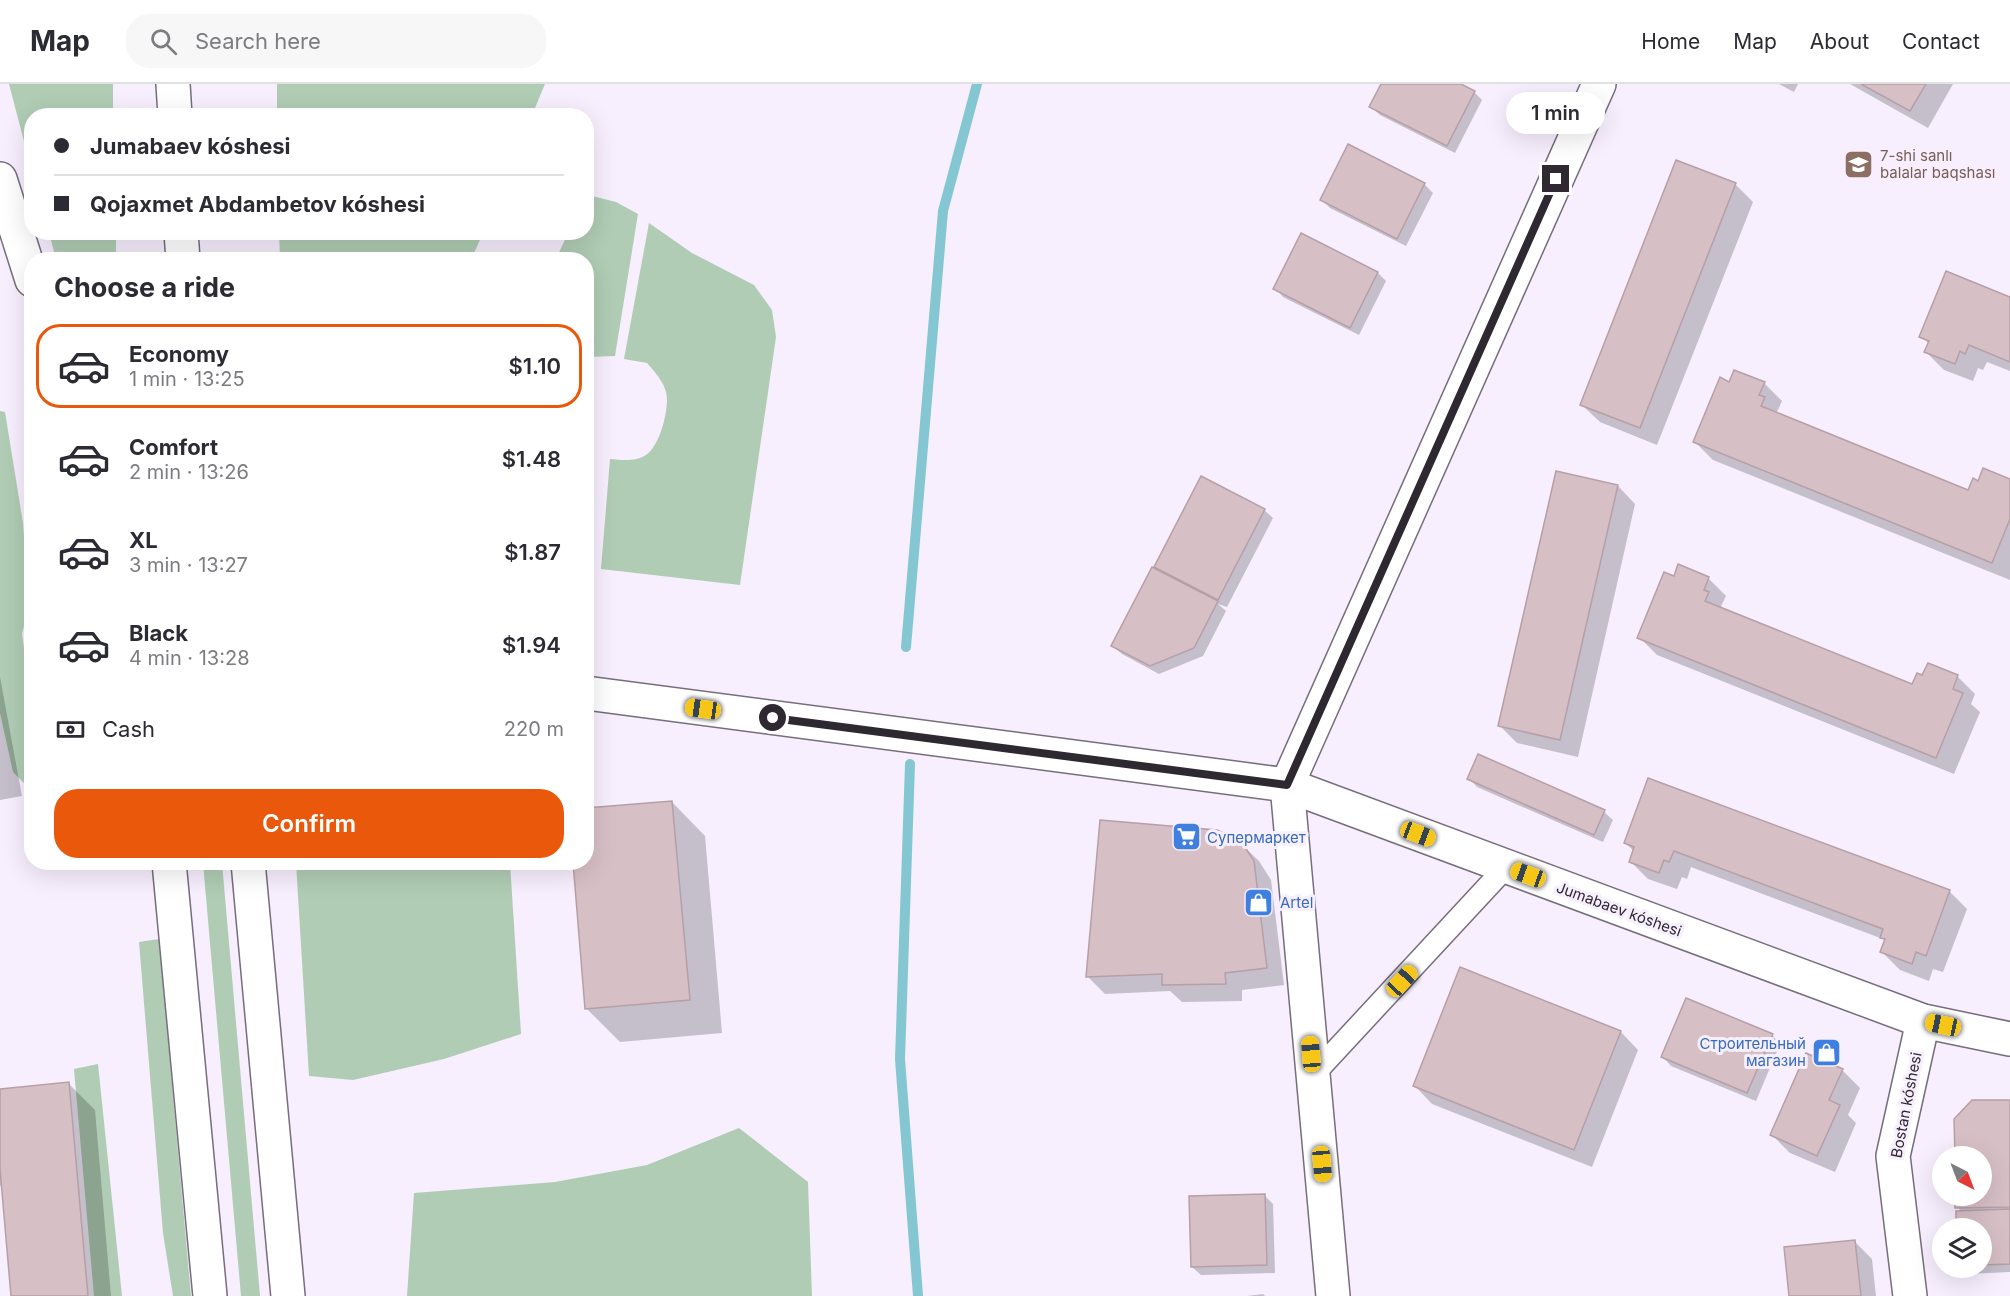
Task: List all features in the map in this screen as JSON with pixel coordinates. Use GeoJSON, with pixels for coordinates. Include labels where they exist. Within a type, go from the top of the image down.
{"type":"FeatureCollection","features":[{"type":"Feature","properties":{"kind":"street"},"geometry":{"type":"LineString","coordinates":[[173,84],[174,108]]}},
{"type":"Feature","properties":{"kind":"street"},"geometry":{"type":"LineString","coordinates":[[1334,1296],[1287,785],[1599,84]]}},
{"type":"Feature","properties":{"kind":"street"},"geometry":{"type":"LineString","coordinates":[[0,179],[24,255]]}},
{"type":"Feature","properties":{"kind":"street","name":"Jumabaev kóshesi"},"geometry":{"type":"LineString","coordinates":[[594,694],[1287,785],[1923,1021],[2010,1039]]}},
{"type":"Feature","properties":{"kind":"street"},"geometry":{"type":"LineString","coordinates":[[170,870],[210,1296]]}},
{"type":"Feature","properties":{"kind":"street"},"geometry":{"type":"LineString","coordinates":[[249,870],[288,1296]]}},
{"type":"Feature","properties":{"kind":"street","name":"Bostan kóshesi"},"geometry":{"type":"LineString","coordinates":[[1910,1296],[1893,1156],[1923,1021]]}},
{"type":"Feature","properties":{"kind":"lane"},"geometry":{"type":"LineString","coordinates":[[1313,1075],[1506,867]]}},
{"type":"Feature","properties":{"kind":"green space"},"geometry":{"type":"Polygon","coordinates":[[[9,84],[113,84],[113,108],[24,108],[24,141],[9,84]]]}},
{"type":"Feature","properties":{"kind":"green space"},"geometry":{"type":"Polygon","coordinates":[[[277,84],[545,84],[535,108],[277,108],[277,84]]]}},
{"type":"Feature","properties":{"kind":"green space"},"geometry":{"type":"Polygon","coordinates":[[[594,196],[616,202],[638,214],[615,356],[594,357],[594,252],[559,252],[565,240],[594,240],[594,196]]]}},
{"type":"Feature","properties":{"kind":"green space"},"geometry":{"type":"Polygon","coordinates":[[[649,223],[692,253],[754,285],[772,310],[776,337],[740,585],[601,569],[610,459],[633,460],[646,455],[659,437],[666,413],[666,394],[657,375],[647,363],[624,359],[649,223]]]}},
{"type":"Feature","properties":{"kind":"green space"},"geometry":{"type":"Polygon","coordinates":[[[51,240],[116,240],[116,252],[54,252],[51,240]]]}},
{"type":"Feature","properties":{"kind":"green space"},"geometry":{"type":"Polygon","coordinates":[[[279,240],[480,240],[475,252],[280,252],[279,240]]]}},
{"type":"Feature","properties":{"kind":"green space"},"geometry":{"type":"Polygon","coordinates":[[[0,411],[5,412],[24,537],[24,626],[22,634],[24,648],[24,783],[13,772],[0,713],[0,411]]]}},
{"type":"Feature","properties":{"kind":"green space"},"geometry":{"type":"Polygon","coordinates":[[[204,870],[223,870],[260,1296],[241,1296],[204,870]]]}},
{"type":"Feature","properties":{"kind":"green space"},"geometry":{"type":"Polygon","coordinates":[[[296,870],[510,870],[521,1034],[444,1059],[353,1080],[309,1076],[296,870]]]}},
{"type":"Feature","properties":{"kind":"green space"},"geometry":{"type":"Polygon","coordinates":[[[159,939],[191,1296],[173,1296],[163,1233],[139,942],[159,939]]]}},
{"type":"Feature","properties":{"kind":"green space"},"geometry":{"type":"Polygon","coordinates":[[[98,1064],[122,1296],[94,1296],[74,1069],[98,1064]]]}},
{"type":"Feature","properties":{"kind":"green space"},"geometry":{"type":"Polygon","coordinates":[[[739,1128],[808,1182],[812,1296],[407,1296],[414,1193],[555,1182],[647,1165],[739,1128]]]}},
{"type":"Feature","properties":{"kind":"building"},"geometry":{"type":"Polygon","coordinates":[[[1381,84],[1461,84],[1475,91],[1447,146],[1369,107],[1381,84]]]}},
{"type":"Feature","properties":{"kind":"building"},"geometry":{"type":"Polygon","coordinates":[[[1861,84],[1926,84],[1910,111],[1861,84]]]}},
{"type":"Feature","properties":{"kind":"building"},"geometry":{"type":"Polygon","coordinates":[[[1348,144],[1425,183],[1397,239],[1320,200],[1348,144]]]}},
{"type":"Feature","properties":{"kind":"building"},"geometry":{"type":"Polygon","coordinates":[[[1676,160],[1736,183],[1640,428],[1580,405],[1676,160]]]}},
{"type":"Feature","properties":{"kind":"building"},"geometry":{"type":"Polygon","coordinates":[[[1301,233],[1378,272],[1350,328],[1273,289],[1301,233]]]}},
{"type":"Feature","properties":{"kind":"building"},"geometry":{"type":"Polygon","coordinates":[[[1946,271],[2010,297],[2010,362],[1969,345],[1965,354],[1960,351],[1955,364],[1924,352],[1929,341],[1919,337],[1946,271]]]}},
{"type":"Feature","properties":{"kind":"building"},"geometry":{"type":"Polygon","coordinates":[[[1734,370],[1765,382],[1759,395],[1765,397],[1761,406],[1968,490],[1973,478],[1978,481],[1983,468],[2010,479],[2010,519],[1992,563],[1693,442],[1720,377],[1729,382],[1734,370]]]}},
{"type":"Feature","properties":{"kind":"building"},"geometry":{"type":"Polygon","coordinates":[[[1556,471],[1618,485],[1560,740],[1498,726],[1556,471]]]}},
{"type":"Feature","properties":{"kind":"building"},"geometry":{"type":"Polygon","coordinates":[[[1201,476],[1265,509],[1218,600],[1154,567],[1201,476]]]}},
{"type":"Feature","properties":{"kind":"building"},"geometry":{"type":"Polygon","coordinates":[[[1678,564],[1709,577],[1704,590],[1709,592],[1705,601],[1912,684],[1917,673],[1922,675],[1928,663],[1958,675],[1953,689],[1963,693],[1936,758],[1637,638],[1664,572],[1674,576],[1678,564]]]}},
{"type":"Feature","properties":{"kind":"building"},"geometry":{"type":"Polygon","coordinates":[[[1152,567],[1218,601],[1194,648],[1150,666],[1111,646],[1152,567]]]}},
{"type":"Feature","properties":{"kind":"building"},"geometry":{"type":"Polygon","coordinates":[[[1478,754],[1605,810],[1594,835],[1467,779],[1478,754]]]}},
{"type":"Feature","properties":{"kind":"building"},"geometry":{"type":"Polygon","coordinates":[[[1648,778],[1950,890],[1926,956],[1916,952],[1912,964],[1880,952],[1885,939],[1880,938],[1883,929],[1674,851],[1669,862],[1664,860],[1659,873],[1629,862],[1634,847],[1624,843],[1648,778]]]}},
{"type":"Feature","properties":{"kind":"building"},"geometry":{"type":"Polygon","coordinates":[[[672,801],[690,1000],[585,1009],[574,870],[594,870],[594,807],[672,801]]]}},
{"type":"Feature","properties":{"kind":"building"},"geometry":{"type":"Polygon","coordinates":[[[1100,820],[1217,830],[1241,841],[1254,861],[1267,968],[1225,973],[1226,984],[1162,985],[1162,974],[1086,977],[1100,820]]]}},
{"type":"Feature","properties":{"kind":"building"},"geometry":{"type":"Polygon","coordinates":[[[1460,967],[1621,1031],[1574,1150],[1413,1086],[1460,967]]]}},
{"type":"Feature","properties":{"kind":"building"},"geometry":{"type":"Polygon","coordinates":[[[1686,998],[1773,1034],[1747,1093],[1661,1057],[1686,998]]]}},
{"type":"Feature","properties":{"kind":"building"},"geometry":{"type":"Polygon","coordinates":[[[1806,1053],[1843,1069],[1829,1100],[1840,1105],[1817,1156],[1770,1135],[1806,1053]]]}},
{"type":"Feature","properties":{"kind":"building"},"geometry":{"type":"Polygon","coordinates":[[[69,1082],[88,1296],[11,1296],[0,1169],[0,1089],[69,1082]]]}},
{"type":"Feature","properties":{"kind":"building"},"geometry":{"type":"Polygon","coordinates":[[[1972,1100],[2010,1100],[2010,1207],[1955,1208],[1955,1206],[1992,1206],[1992,1146],[1955,1146],[1954,1119],[1972,1100]]]}},
{"type":"Feature","properties":{"kind":"building"},"geometry":{"type":"Polygon","coordinates":[[[1265,1194],[1267,1265],[1191,1267],[1189,1196],[1265,1194]]]}},
{"type":"Feature","properties":{"kind":"building"},"geometry":{"type":"Polygon","coordinates":[[[2010,1209],[2010,1264],[1992,1265],[1992,1218],[1956,1218],[1956,1211],[2010,1209]]]}},
{"type":"Feature","properties":{"kind":"building"},"geometry":{"type":"Polygon","coordinates":[[[1855,1240],[1861,1296],[1789,1296],[1784,1247],[1855,1240]]]}},
{"type":"Feature","properties":{"kind":"waterway"},"geometry":{"type":"LineString","coordinates":[[906,647],[943,211],[977,84]]}},
{"type":"Feature","properties":{"kind":"waterway"},"geometry":{"type":"LineString","coordinates":[[910,764],[900,1059],[918,1296]]}},
{"type":"Feature","properties":{"kind":"place","name":"7-shi sanlı balalar baqshası"},"geometry":{"type":"Point","coordinates":[1859,164]}},
{"type":"Feature","properties":{"kind":"place","name":"Супермаркет"},"geometry":{"type":"Point","coordinates":[1186,837]}},
{"type":"Feature","properties":{"kind":"place","name":"Artel"},"geometry":{"type":"Point","coordinates":[1259,902]}},
{"type":"Feature","properties":{"kind":"place","name":"Строительный магазин"},"geometry":{"type":"Point","coordinates":[1827,1052]}},
{"type":"Feature","properties":{"kind":"route"},"geometry":{"type":"LineString","coordinates":[[773,718],[1287,785],[1556,179]]}}]}
